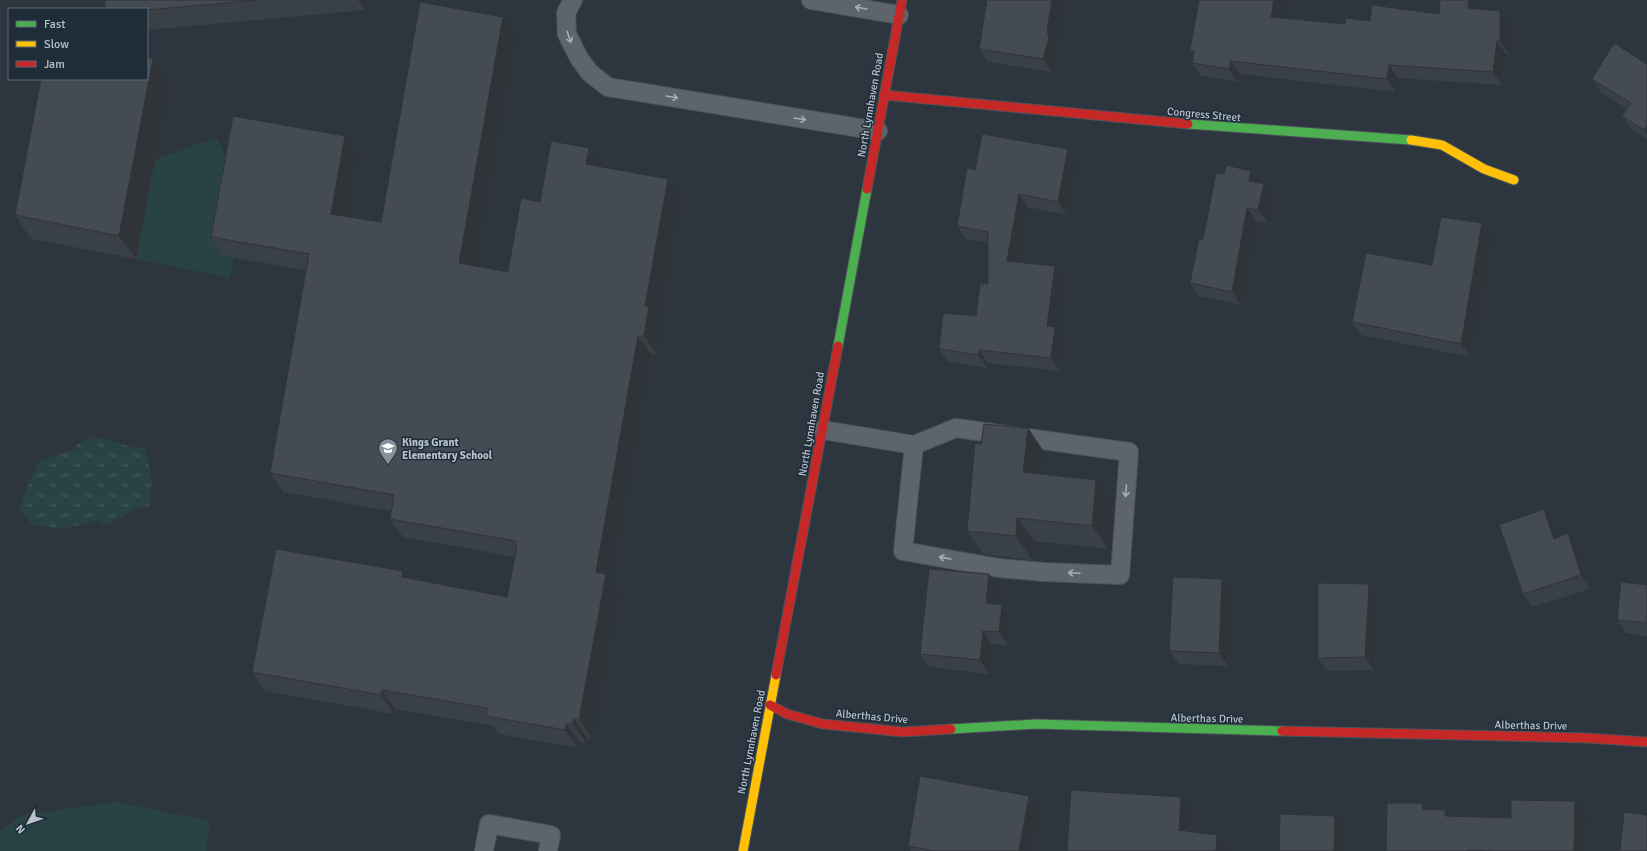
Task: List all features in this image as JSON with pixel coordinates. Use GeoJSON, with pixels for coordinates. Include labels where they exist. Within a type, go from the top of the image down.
{"type":"FeatureCollection","features":[{"type":"Feature","properties":{"kind":"street","name":"North Lynnhaven Road"},"geometry":{"type":"LineString","coordinates":[[742,851],[901,7]]}},
{"type":"Feature","properties":{"kind":"street","name":"Congress Street"},"geometry":{"type":"LineString","coordinates":[[884,95],[1216,127],[1418,140],[1442,145],[1484,169],[1514,180]]}},
{"type":"Feature","properties":{"kind":"street","name":"Alberthas Drive"},"geometry":{"type":"LineString","coordinates":[[770,705],[788,714],[823,724],[903,732],[1037,724],[1116,728],[1586,738],[1647,742]]}},
{"type":"Feature","properties":{"kind":"lane"},"geometry":{"type":"LineString","coordinates":[[574,0],[566,13],[567,34],[579,58],[590,73],[608,87],[878,131]]}},
{"type":"Feature","properties":{"kind":"lane"},"geometry":{"type":"LineString","coordinates":[[811,0],[901,7]]}},
{"type":"Feature","properties":{"kind":"lane"},"geometry":{"type":"LineString","coordinates":[[822,430],[914,445],[956,428],[1129,452],[1120,575],[1044,572],[999,568],[903,551],[914,445]]}},
{"type":"Feature","properties":{"kind":"lane"},"geometry":{"type":"LineString","coordinates":[[484,851],[489,824],[551,835],[548,851]]}},
{"type":"Feature","properties":{"kind":"green space"},"geometry":{"type":"Polygon","coordinates":[[[216,137],[238,181],[234,257],[230,278],[136,259],[155,160],[216,137]]]}},
{"type":"Feature","properties":{"kind":"green space"},"geometry":{"type":"Polygon","coordinates":[[[95,436],[130,447],[145,448],[152,480],[149,506],[137,509],[106,525],[96,520],[64,529],[33,525],[18,508],[39,461],[76,449],[77,444],[95,436]]]}},
{"type":"Feature","properties":{"kind":"green space"},"geometry":{"type":"Polygon","coordinates":[[[116,802],[210,821],[206,851],[0,851],[0,831],[22,815],[116,802]]]}},
{"type":"Feature","properties":{"kind":"building"},"geometry":{"type":"Polygon","coordinates":[[[105,0],[259,0],[148,10],[148,8],[105,8],[105,0]]]}},
{"type":"Feature","properties":{"kind":"building"},"geometry":{"type":"Polygon","coordinates":[[[987,0],[1052,0],[1047,30],[1049,38],[1043,59],[979,49],[987,0]]]}},
{"type":"Feature","properties":{"kind":"building"},"geometry":{"type":"Polygon","coordinates":[[[1199,0],[1274,0],[1271,17],[1345,24],[1346,18],[1370,21],[1372,5],[1439,14],[1440,0],[1469,0],[1468,8],[1500,11],[1500,41],[1497,41],[1493,72],[1389,65],[1387,79],[1231,61],[1229,69],[1192,63],[1194,51],[1190,50],[1199,0]]]}},
{"type":"Feature","properties":{"kind":"building"},"geometry":{"type":"Polygon","coordinates":[[[420,2],[503,17],[459,263],[508,272],[521,198],[540,202],[551,141],[589,148],[586,164],[668,179],[645,306],[649,306],[644,336],[638,336],[596,572],[606,574],[579,720],[574,719],[573,724],[566,724],[565,730],[486,716],[487,708],[382,690],[381,695],[252,672],[276,549],[403,571],[402,577],[507,597],[517,547],[515,546],[516,541],[390,519],[394,495],[270,473],[309,254],[211,237],[233,116],[345,136],[331,214],[381,222],[420,2]]]}},
{"type":"Feature","properties":{"kind":"building"},"geometry":{"type":"Polygon","coordinates":[[[1614,43],[1647,64],[1647,126],[1644,130],[1622,116],[1631,103],[1592,79],[1614,43]]]}},
{"type":"Feature","properties":{"kind":"building"},"geometry":{"type":"Polygon","coordinates":[[[148,58],[153,59],[119,236],[15,215],[41,80],[148,80],[148,58]]]}},
{"type":"Feature","properties":{"kind":"building"},"geometry":{"type":"Polygon","coordinates":[[[982,134],[1068,149],[1058,202],[1019,194],[1007,261],[1055,266],[1047,326],[1055,327],[1051,358],[979,350],[978,355],[939,349],[943,313],[976,316],[980,284],[988,284],[988,232],[957,226],[967,168],[975,170],[982,134]]]}},
{"type":"Feature","properties":{"kind":"building"},"geometry":{"type":"Polygon","coordinates":[[[1226,165],[1251,171],[1249,181],[1264,184],[1258,210],[1247,208],[1232,292],[1190,283],[1199,239],[1203,239],[1216,173],[1224,174],[1226,165]]]}},
{"type":"Feature","properties":{"kind":"building"},"geometry":{"type":"Polygon","coordinates":[[[1441,217],[1482,223],[1461,344],[1352,322],[1366,253],[1432,265],[1441,217]]]}},
{"type":"Feature","properties":{"kind":"building"},"geometry":{"type":"Polygon","coordinates":[[[984,424],[1028,428],[1023,472],[1096,480],[1092,526],[1017,518],[1016,536],[967,531],[975,443],[981,444],[984,424]]]}},
{"type":"Feature","properties":{"kind":"building"},"geometry":{"type":"Polygon","coordinates":[[[1544,509],[1554,539],[1568,533],[1581,575],[1523,594],[1499,525],[1544,509]]]}},
{"type":"Feature","properties":{"kind":"building"},"geometry":{"type":"Polygon","coordinates":[[[929,569],[989,574],[986,603],[1002,605],[999,632],[983,631],[980,660],[920,654],[929,569]]]}},
{"type":"Feature","properties":{"kind":"building"},"geometry":{"type":"Polygon","coordinates":[[[1173,577],[1222,579],[1219,653],[1169,651],[1173,577]]]}},
{"type":"Feature","properties":{"kind":"building"},"geometry":{"type":"Polygon","coordinates":[[[1621,582],[1647,585],[1647,623],[1617,620],[1621,582]]]}},
{"type":"Feature","properties":{"kind":"building"},"geometry":{"type":"Polygon","coordinates":[[[1318,583],[1369,584],[1365,657],[1318,658],[1318,583]]]}},
{"type":"Feature","properties":{"kind":"building"},"geometry":{"type":"Polygon","coordinates":[[[920,776],[1029,796],[1019,851],[935,851],[908,846],[920,776]]]}},
{"type":"Feature","properties":{"kind":"building"},"geometry":{"type":"Polygon","coordinates":[[[1071,790],[1181,797],[1179,830],[1217,835],[1216,851],[1067,851],[1071,790]]]}},
{"type":"Feature","properties":{"kind":"building"},"geometry":{"type":"Polygon","coordinates":[[[1511,800],[1575,801],[1574,851],[1386,851],[1387,803],[1422,803],[1423,809],[1446,810],[1445,816],[1511,818],[1511,800]]]}},
{"type":"Feature","properties":{"kind":"building"},"geometry":{"type":"Polygon","coordinates":[[[1624,812],[1647,815],[1647,851],[1620,851],[1624,812]]]}},
{"type":"Feature","properties":{"kind":"building"},"geometry":{"type":"Polygon","coordinates":[[[1280,814],[1335,816],[1334,851],[1279,851],[1280,814]]]}},
{"type":"Feature","properties":{"kind":"traffic: fast"},"geometry":{"type":"LineString","coordinates":[[1188,124],[1411,140]]}},
{"type":"Feature","properties":{"kind":"traffic: fast"},"geometry":{"type":"LineString","coordinates":[[838,346],[867,189]]}},
{"type":"Feature","properties":{"kind":"traffic: fast"},"geometry":{"type":"LineString","coordinates":[[951,729],[1037,724],[1282,731]]}},
{"type":"Feature","properties":{"kind":"traffic: slow"},"geometry":{"type":"LineString","coordinates":[[1411,140],[1442,145],[1484,169],[1514,180]]}},
{"type":"Feature","properties":{"kind":"traffic: slow"},"geometry":{"type":"LineString","coordinates":[[743,851],[776,675]]}},
{"type":"Feature","properties":{"kind":"traffic: jam"},"geometry":{"type":"LineString","coordinates":[[867,189],[902,0]]}},
{"type":"Feature","properties":{"kind":"traffic: jam"},"geometry":{"type":"LineString","coordinates":[[884,95],[1188,124]]}},
{"type":"Feature","properties":{"kind":"traffic: jam"},"geometry":{"type":"LineString","coordinates":[[776,675],[838,346]]}},
{"type":"Feature","properties":{"kind":"traffic: jam"},"geometry":{"type":"LineString","coordinates":[[770,705],[787,714],[823,724],[903,732],[951,729]]}},
{"type":"Feature","properties":{"kind":"traffic: jam"},"geometry":{"type":"LineString","coordinates":[[1282,731],[1587,738],[1647,742]]}},
{"type":"Feature","properties":{"kind":"place","name":"Kings Grant Elementary School"},"geometry":{"type":"Point","coordinates":[388,465]}}]}
